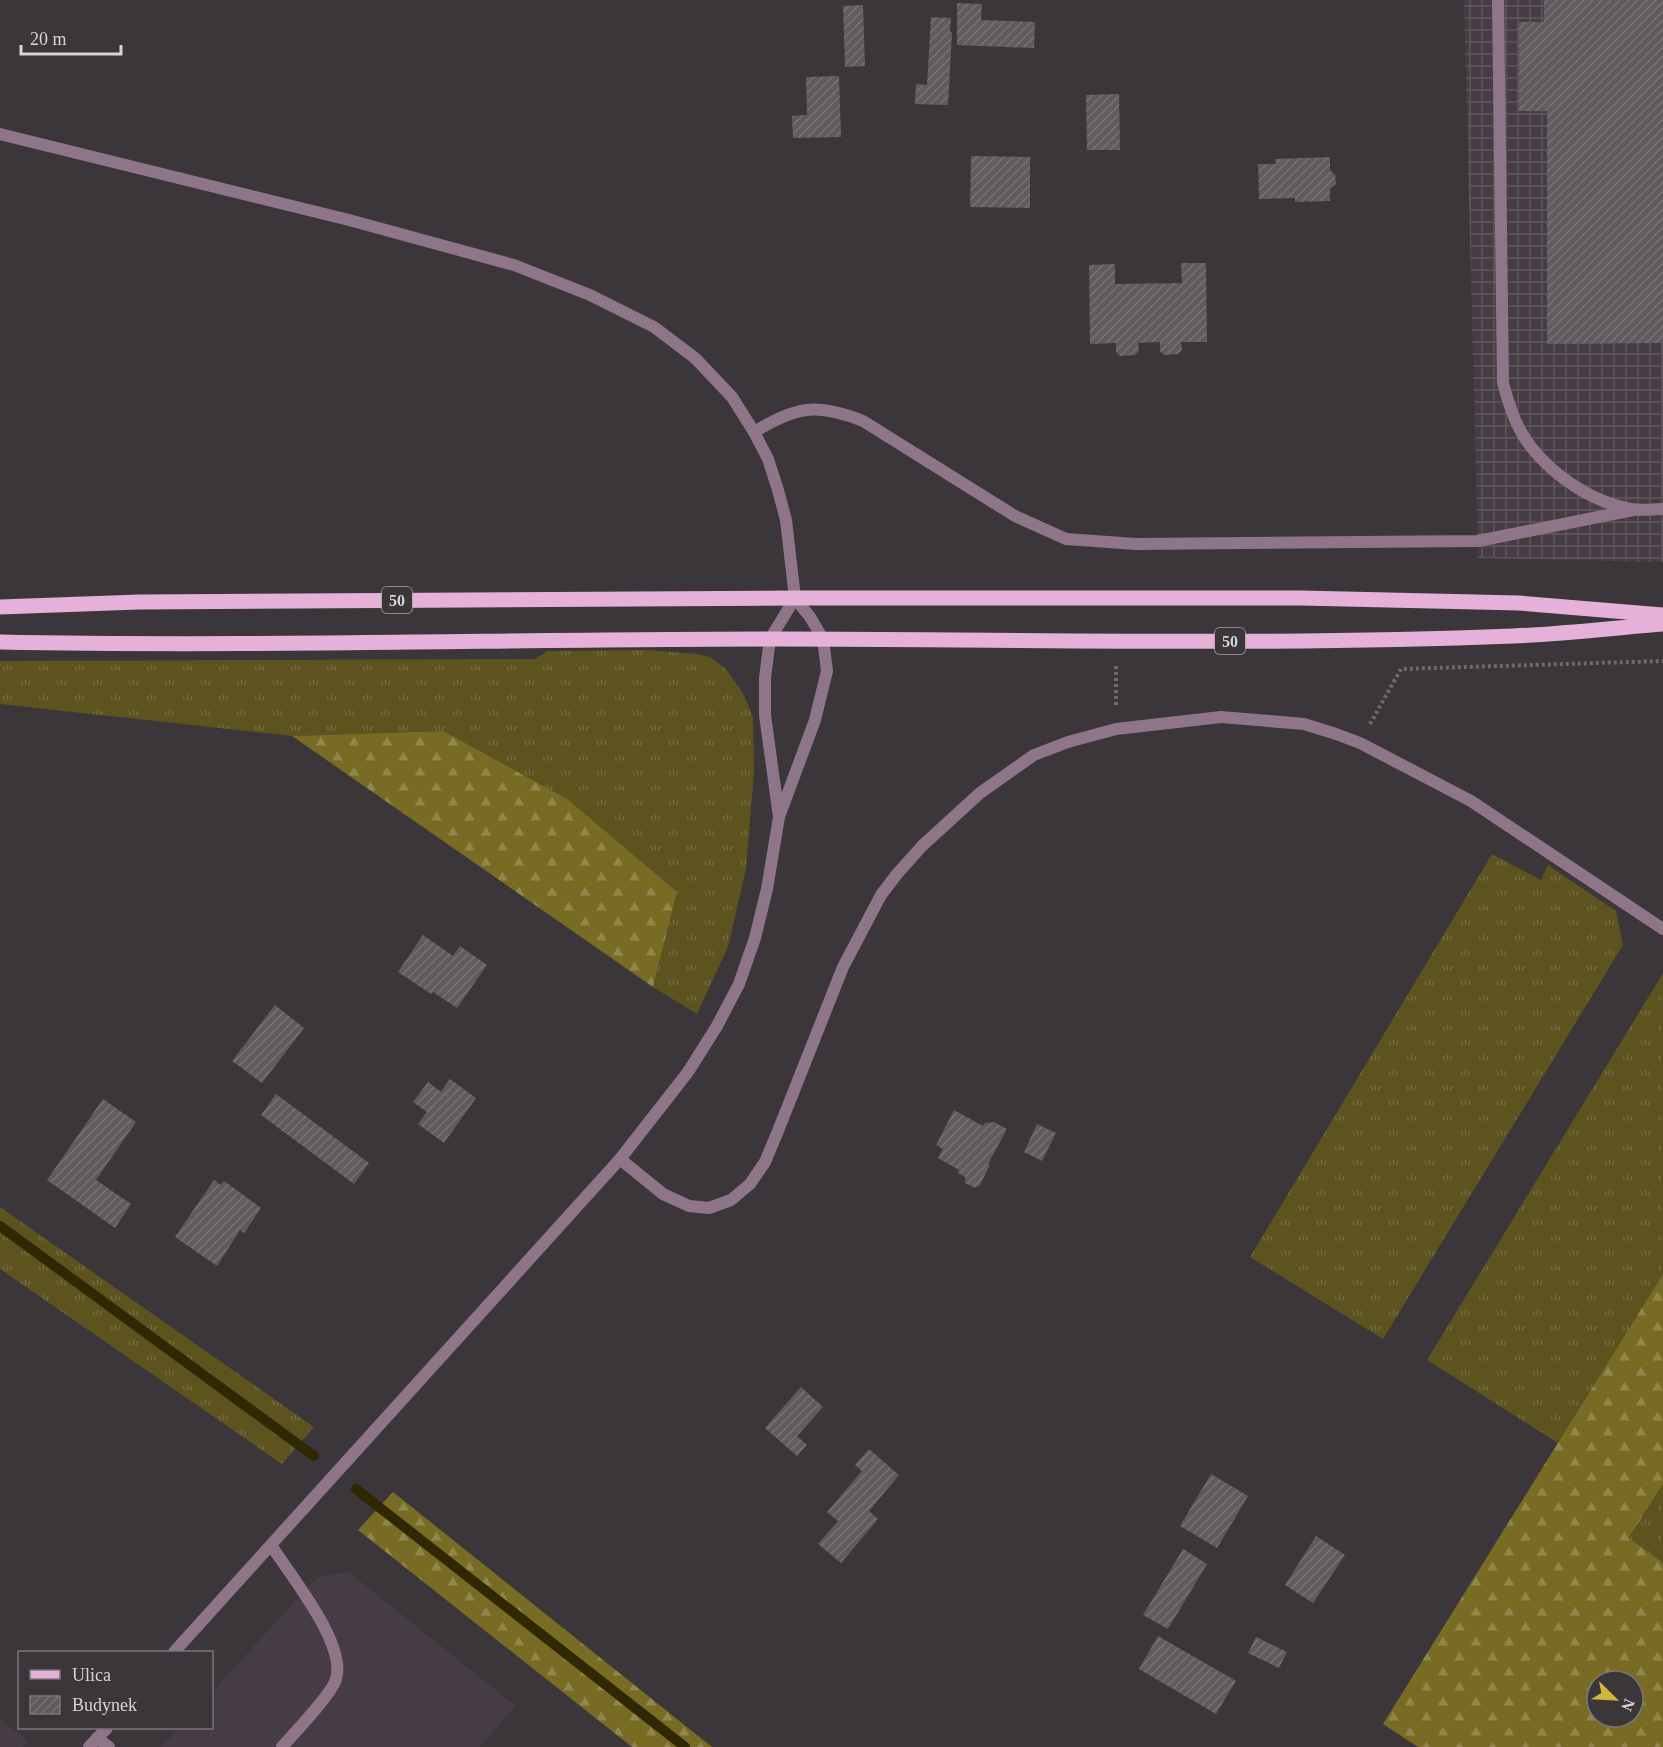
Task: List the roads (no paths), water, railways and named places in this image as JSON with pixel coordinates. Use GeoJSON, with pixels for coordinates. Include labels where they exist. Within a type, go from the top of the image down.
{"type":"FeatureCollection","features":[{"type":"Feature","properties":{"kind":"main road","name":"50"},"geometry":{"type":"LineString","coordinates":[[0,607],[151,602],[1312,598],[1519,603],[1663,615]]}},
{"type":"Feature","properties":{"kind":"main road","name":"50"},"geometry":{"type":"LineString","coordinates":[[0,642],[139,644],[770,639],[1369,640],[1517,636],[1663,624]]}},
{"type":"Feature","properties":{"kind":"street"},"geometry":{"type":"LineString","coordinates":[[1498,0],[1503,383],[1512,412],[1530,446],[1552,469],[1584,492],[1632,510]]}},
{"type":"Feature","properties":{"kind":"street"},"geometry":{"type":"LineString","coordinates":[[0,134],[349,220],[514,265],[590,295],[654,327],[703,366],[732,397],[754,432],[768,459],[783,510],[795,598],[824,639],[827,671],[815,720],[779,817],[767,889],[755,938],[739,984],[717,1026],[688,1072],[620,1159],[176,1651]]}},
{"type":"Feature","properties":{"kind":"street"},"geometry":{"type":"LineString","coordinates":[[754,432],[782,416],[813,408],[839,411],[863,421],[1015,516],[1066,539],[1136,544],[1478,541],[1632,510],[1663,509]]}},
{"type":"Feature","properties":{"kind":"street"},"geometry":{"type":"LineString","coordinates":[[779,817],[765,715],[765,678],[770,639],[795,598]]}},
{"type":"Feature","properties":{"kind":"street"},"geometry":{"type":"LineString","coordinates":[[620,1159],[663,1194],[689,1206],[709,1208],[731,1200],[750,1184],[765,1162],[843,967],[881,896],[897,874],[950,819],[980,793],[1034,755],[1068,742],[1116,729],[1221,717],[1304,724],[1336,734],[1359,743],[1471,801],[1663,928]]}},
{"type":"Feature","properties":{"kind":"street"},"geometry":{"type":"LineString","coordinates":[[271,1545],[327,1629],[338,1665],[336,1680],[329,1691],[282,1747]]}},
{"type":"Feature","properties":{"kind":"street"},"geometry":{"type":"LineString","coordinates":[[106,1729],[93,1742],[109,1747]]}},
{"type":"Feature","properties":{"kind":"waterway"},"geometry":{"type":"LineString","coordinates":[[0,1226],[314,1456]]}},
{"type":"Feature","properties":{"kind":"waterway"},"geometry":{"type":"LineString","coordinates":[[356,1489],[685,1747]]}}]}
